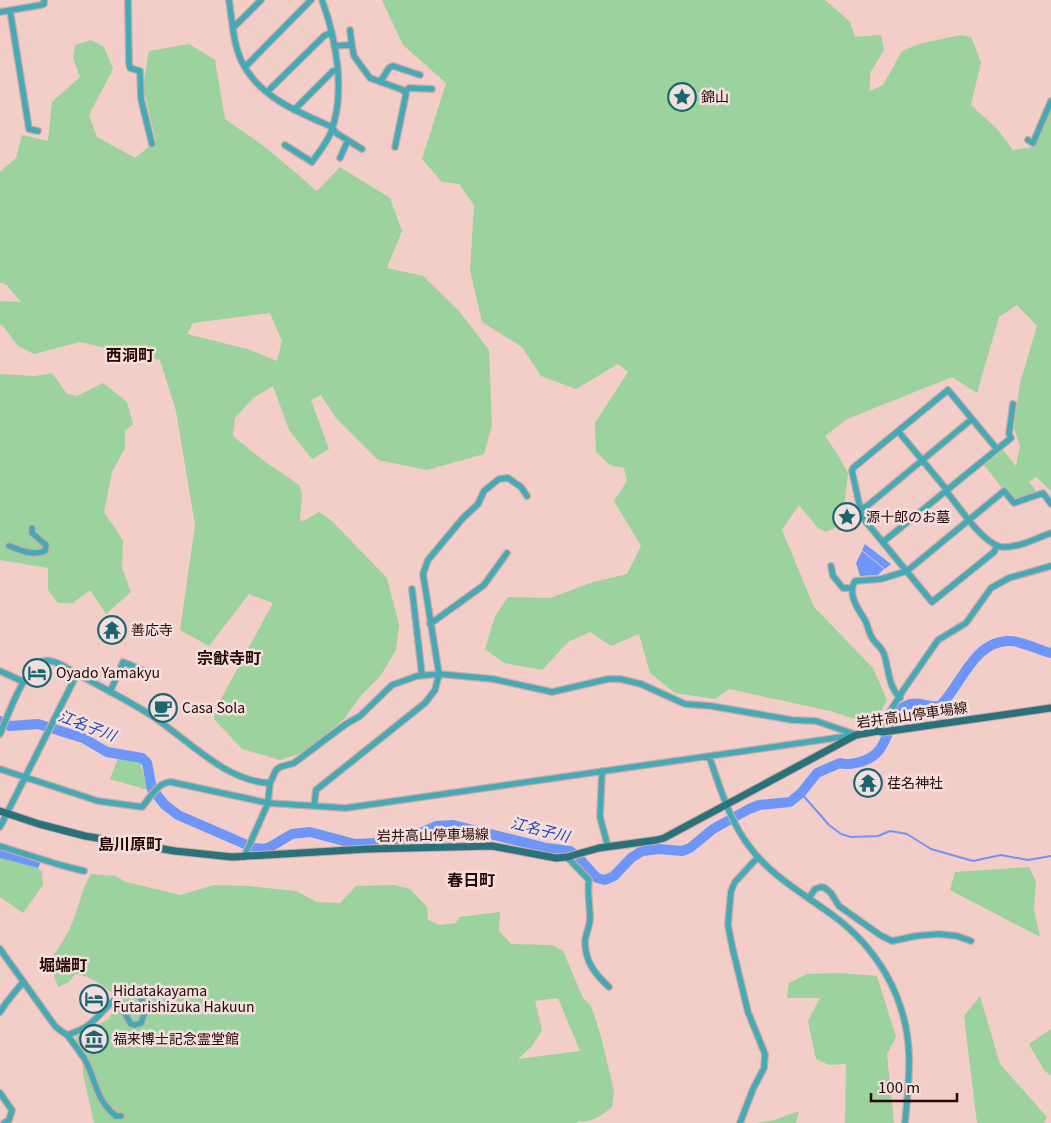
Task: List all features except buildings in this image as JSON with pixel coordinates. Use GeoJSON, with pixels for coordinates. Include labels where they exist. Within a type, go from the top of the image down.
{"type":"FeatureCollection","features":[{"type":"Feature","properties":{"kind":"main road","name":"岩井高山停車場線"},"geometry":{"type":"LineString","coordinates":[[3,812],[85,836],[232,857],[359,849],[492,846],[550,857],[568,856],[608,846],[658,840],[856,735],[1051,708]]}},
{"type":"Feature","properties":{"kind":"street"},"geometry":{"type":"LineString","coordinates":[[0,12],[41,5],[44,4],[44,0]]}},
{"type":"Feature","properties":{"kind":"street"},"geometry":{"type":"LineString","coordinates":[[128,0],[129,63],[130,68],[140,71],[141,99],[152,144]]}},
{"type":"Feature","properties":{"kind":"street"},"geometry":{"type":"LineString","coordinates":[[229,0],[238,51],[245,67],[267,92],[294,110],[332,127],[336,133],[362,149]]}},
{"type":"Feature","properties":{"kind":"street"},"geometry":{"type":"LineString","coordinates":[[234,27],[260,0]]}},
{"type":"Feature","properties":{"kind":"street"},"geometry":{"type":"LineString","coordinates":[[245,67],[311,0]]}},
{"type":"Feature","properties":{"kind":"street"},"geometry":{"type":"LineString","coordinates":[[285,145],[312,162],[330,134],[332,127],[339,88],[338,70],[330,23],[322,0]]}},
{"type":"Feature","properties":{"kind":"street"},"geometry":{"type":"LineString","coordinates":[[10,10],[29,129],[38,131]]}},
{"type":"Feature","properties":{"kind":"street"},"geometry":{"type":"LineString","coordinates":[[350,30],[354,56],[368,76],[405,92]]}},
{"type":"Feature","properties":{"kind":"street"},"geometry":{"type":"LineString","coordinates":[[267,92],[324,36],[332,32]]}},
{"type":"Feature","properties":{"kind":"street"},"geometry":{"type":"LineString","coordinates":[[334,46],[352,46]]}},
{"type":"Feature","properties":{"kind":"street"},"geometry":{"type":"LineString","coordinates":[[380,82],[388,68],[393,66],[420,75]]}},
{"type":"Feature","properties":{"kind":"street"},"geometry":{"type":"LineString","coordinates":[[294,110],[333,71],[338,70]]}},
{"type":"Feature","properties":{"kind":"street"},"geometry":{"type":"LineString","coordinates":[[405,92],[410,88],[432,89]]}},
{"type":"Feature","properties":{"kind":"street"},"geometry":{"type":"LineString","coordinates":[[394,147],[405,92]]}},
{"type":"Feature","properties":{"kind":"street"},"geometry":{"type":"LineString","coordinates":[[1028,140],[1033,143],[1051,101]]}},
{"type":"Feature","properties":{"kind":"street"},"geometry":{"type":"LineString","coordinates":[[340,158],[348,140]]}},
{"type":"Feature","properties":{"kind":"street"},"geometry":{"type":"LineString","coordinates":[[997,449],[948,390],[852,470],[862,517],[932,602],[994,552],[997,546]]}},
{"type":"Feature","properties":{"kind":"street"},"geometry":{"type":"LineString","coordinates":[[883,542],[1012,438],[1009,434],[1013,404]]}},
{"type":"Feature","properties":{"kind":"street"},"geometry":{"type":"LineString","coordinates":[[860,509],[867,506],[972,419]]}},
{"type":"Feature","properties":{"kind":"street"},"geometry":{"type":"LineString","coordinates":[[898,431],[985,539],[997,546],[1011,546],[1051,532]]}},
{"type":"Feature","properties":{"kind":"street"},"geometry":{"type":"LineString","coordinates":[[314,806],[316,790],[430,698],[436,688],[439,674],[423,574],[428,560],[463,518],[478,504],[484,491],[496,480],[508,478],[521,487],[527,496]]}},
{"type":"Feature","properties":{"kind":"street"},"geometry":{"type":"LineString","coordinates":[[900,698],[894,691],[888,675],[884,652],[872,638],[866,621],[857,610],[852,588],[855,581],[882,579],[907,571],[1004,491],[1014,503],[1043,493],[1051,504]]}},
{"type":"Feature","properties":{"kind":"street"},"geometry":{"type":"LineString","coordinates":[[9,546],[26,552],[40,553],[45,551],[46,545],[32,533],[32,528]]}},
{"type":"Feature","properties":{"kind":"street"},"geometry":{"type":"LineString","coordinates":[[430,624],[482,586],[507,553]]}},
{"type":"Feature","properties":{"kind":"street"},"geometry":{"type":"LineString","coordinates":[[831,566],[833,576],[843,588],[852,588]]}},
{"type":"Feature","properties":{"kind":"street"},"geometry":{"type":"LineString","coordinates":[[881,732],[900,698],[938,640],[966,623],[991,588],[1009,578],[1051,566]]}},
{"type":"Feature","properties":{"kind":"street"},"geometry":{"type":"LineString","coordinates":[[412,589],[422,675]]}},
{"type":"Feature","properties":{"kind":"street"},"geometry":{"type":"LineString","coordinates":[[0,734],[18,690],[33,668],[44,660],[50,661],[62,665],[155,718],[215,763],[249,779],[270,783]]}},
{"type":"Feature","properties":{"kind":"street"},"geometry":{"type":"LineString","coordinates":[[110,692],[123,662],[152,674]]}},
{"type":"Feature","properties":{"kind":"street"},"geometry":{"type":"LineString","coordinates":[[0,671],[24,682]]}},
{"type":"Feature","properties":{"kind":"street"},"geometry":{"type":"LineString","coordinates":[[0,827],[3,812],[77,674]]}},
{"type":"Feature","properties":{"kind":"street"},"geometry":{"type":"LineString","coordinates":[[244,857],[268,803],[270,783],[273,774],[278,768],[294,763],[365,712],[392,685],[422,675],[439,674],[493,679],[552,692],[608,679],[620,679],[641,684],[685,704],[711,706],[792,720],[816,721],[856,735]]}},
{"type":"Feature","properties":{"kind":"street"},"geometry":{"type":"LineString","coordinates":[[0,769],[98,801],[142,807],[157,788],[166,782],[171,782],[268,803],[346,808],[856,735]]}},
{"type":"Feature","properties":{"kind":"street"},"geometry":{"type":"LineString","coordinates":[[709,756],[730,814],[758,857],[784,882],[850,928],[867,945],[883,968],[897,995],[906,1024],[909,1072],[905,1123]]}},
{"type":"Feature","properties":{"kind":"street"},"geometry":{"type":"LineString","coordinates":[[602,771],[600,818],[608,846]]}},
{"type":"Feature","properties":{"kind":"street"},"geometry":{"type":"LineString","coordinates":[[0,846],[60,866],[84,871]]}},
{"type":"Feature","properties":{"kind":"street"},"geometry":{"type":"LineString","coordinates":[[568,856],[589,880],[590,920],[585,940],[586,951],[595,975],[609,988]]}},
{"type":"Feature","properties":{"kind":"street"},"geometry":{"type":"LineString","coordinates":[[740,1123],[753,1089],[764,1068],[765,1054],[752,1026],[728,925],[731,891],[735,882],[758,857]]}},
{"type":"Feature","properties":{"kind":"street"},"geometry":{"type":"LineString","coordinates":[[808,898],[815,890],[822,887],[825,888],[831,893],[839,906],[880,935],[892,941],[939,934],[953,935],[971,941]]}},
{"type":"Feature","properties":{"kind":"street"},"geometry":{"type":"LineString","coordinates":[[0,949],[55,1026],[61,1033],[67,1035],[78,1032],[94,1022],[113,1001],[118,1002],[131,1024],[141,1023],[146,1009],[139,994]]}},
{"type":"Feature","properties":{"kind":"street"},"geometry":{"type":"LineString","coordinates":[[0,1012],[23,982]]}},
{"type":"Feature","properties":{"kind":"street"},"geometry":{"type":"LineString","coordinates":[[67,1035],[83,1057],[94,1080],[101,1102],[116,1116],[121,1116]]}},
{"type":"Feature","properties":{"kind":"street"},"geometry":{"type":"LineString","coordinates":[[0,1093],[12,1110],[9,1120],[4,1123]]}},
{"type":"Feature","properties":{"kind":"green space"},"geometry":{"type":"Polygon","coordinates":[[[382,0],[825,0],[850,22],[855,37],[881,35],[884,50],[870,73],[870,91],[883,85],[902,51],[919,44],[960,35],[971,37],[981,62],[971,105],[998,130],[1013,150],[1033,147],[1051,106],[1051,491],[1036,477],[1029,482],[1037,492],[1022,498],[1016,498],[1003,489],[984,465],[1003,450],[1016,466],[1020,446],[1014,428],[1020,383],[1037,326],[1017,305],[999,317],[977,393],[952,377],[847,419],[825,436],[848,473],[842,525],[826,532],[817,527],[799,505],[782,530],[814,607],[873,668],[887,700],[874,725],[830,711],[729,689],[715,699],[675,693],[650,673],[639,634],[611,646],[590,632],[568,642],[542,670],[504,663],[485,649],[495,616],[508,597],[550,598],[590,583],[627,574],[641,546],[614,501],[627,481],[624,468],[610,465],[596,452],[595,423],[628,372],[618,364],[576,389],[541,376],[522,347],[482,322],[470,270],[474,205],[459,184],[442,182],[422,159],[446,83],[403,45],[382,0]]]}},
{"type":"Feature","properties":{"kind":"green space"},"geometry":{"type":"Polygon","coordinates":[[[91,40],[104,47],[113,69],[89,115],[97,137],[135,158],[156,141],[143,88],[149,51],[189,44],[215,60],[225,119],[265,147],[317,191],[340,167],[390,198],[402,231],[387,268],[423,276],[459,311],[489,350],[492,425],[484,454],[427,470],[378,460],[336,418],[321,395],[311,400],[329,449],[312,459],[289,430],[273,386],[253,398],[235,418],[233,436],[264,461],[299,485],[302,494],[300,521],[319,512],[332,521],[387,578],[399,625],[396,650],[381,675],[359,698],[345,718],[305,752],[280,760],[242,749],[214,719],[215,710],[273,603],[249,594],[209,646],[180,630],[195,525],[176,411],[160,360],[80,342],[34,354],[18,346],[3,326],[0,325],[0,301],[21,302],[6,284],[0,283],[0,172],[16,158],[22,135],[48,141],[52,102],[80,77],[73,58],[75,45],[91,40]],[[270,313],[193,323],[187,334],[247,349],[277,361],[282,341],[270,313]]]}},
{"type":"Feature","properties":{"kind":"green space"},"geometry":{"type":"Polygon","coordinates":[[[52,373],[67,394],[77,396],[103,383],[127,402],[133,424],[125,431],[125,448],[112,472],[104,512],[123,540],[122,568],[131,592],[106,614],[90,590],[73,603],[58,603],[48,590],[48,568],[0,560],[0,374],[35,376],[52,373]]]}},
{"type":"Feature","properties":{"kind":"green space"},"geometry":{"type":"Polygon","coordinates":[[[118,758],[133,758],[140,762],[148,790],[110,779],[118,758]]]}},
{"type":"Feature","properties":{"kind":"green space"},"geometry":{"type":"Polygon","coordinates":[[[0,858],[38,868],[42,872],[43,885],[23,913],[0,897],[0,858]]]}},
{"type":"Feature","properties":{"kind":"green space"},"geometry":{"type":"Polygon","coordinates":[[[1029,867],[1036,881],[1034,909],[1040,937],[950,890],[955,872],[1029,867]]]}},
{"type":"Feature","properties":{"kind":"green space"},"geometry":{"type":"Polygon","coordinates":[[[91,874],[115,876],[126,882],[180,895],[214,885],[248,886],[296,891],[317,902],[340,903],[356,886],[394,885],[410,889],[427,907],[428,920],[440,925],[456,923],[459,917],[500,912],[499,931],[511,944],[552,945],[563,951],[583,998],[591,1006],[600,1033],[614,1091],[612,1107],[597,1118],[577,1123],[94,1123],[83,1074],[83,1054],[75,1043],[76,1037],[109,1019],[115,1005],[122,1001],[100,984],[81,975],[75,974],[69,982],[58,987],[49,961],[69,931],[91,874]],[[558,998],[535,1001],[542,1030],[532,1046],[518,1059],[580,1051],[558,998]]]}},
{"type":"Feature","properties":{"kind":"green space"},"geometry":{"type":"Polygon","coordinates":[[[839,973],[877,976],[896,1037],[887,1054],[894,1123],[845,1123],[846,1064],[829,1065],[816,1059],[808,1021],[820,998],[787,998],[789,983],[807,974],[839,973]]]}},
{"type":"Feature","properties":{"kind":"green space"},"geometry":{"type":"Polygon","coordinates":[[[980,996],[1000,1064],[1047,1117],[1044,1123],[977,1123],[964,1016],[980,996]]]}},
{"type":"Feature","properties":{"kind":"green space"},"geometry":{"type":"Polygon","coordinates":[[[1051,1029],[1051,1076],[1044,1070],[1029,1044],[1051,1029]]]}},
{"type":"Feature","properties":{"kind":"green space"},"geometry":{"type":"Polygon","coordinates":[[[799,1111],[796,1123],[756,1123],[771,1121],[799,1111]]]}},
{"type":"Feature","properties":{"kind":"water"},"geometry":{"type":"Polygon","coordinates":[[[865,544],[891,564],[885,569],[862,550],[865,544]]]}},
{"type":"Feature","properties":{"kind":"water"},"geometry":{"type":"Polygon","coordinates":[[[862,551],[884,569],[878,575],[860,576],[856,563],[862,551]]]}},
{"type":"Feature","properties":{"kind":"water"},"geometry":{"type":"Polygon","coordinates":[[[0,848],[41,862],[38,868],[0,858],[0,848]]]}},
{"type":"Feature","properties":{"kind":"waterway","name":"江名子川"},"geometry":{"type":"LineString","coordinates":[[0,721],[10,726],[38,724],[83,738],[107,752],[142,758],[147,763],[152,789],[165,805],[178,815],[254,848],[263,849],[292,834],[310,832],[355,844],[400,842],[436,826],[453,825],[547,848],[570,851],[597,878],[605,880],[614,876],[631,858],[642,851],[659,849],[682,851],[690,848],[713,829],[749,809],[759,805],[790,802],[801,793],[817,773],[840,763],[852,764],[867,759],[881,748],[896,716],[902,708],[912,704],[940,706],[969,666],[986,648],[997,643],[1009,641],[1020,642],[1051,653]]}},
{"type":"Feature","properties":{"kind":"waterway"},"geometry":{"type":"LineString","coordinates":[[801,793],[829,825],[841,834],[851,837],[878,836],[890,831],[907,834],[931,849],[973,861],[1001,855],[1028,860],[1051,856]]}},
{"type":"Feature","properties":{"kind":"place","name":"錦山"},"geometry":{"type":"Point","coordinates":[682,97]}},
{"type":"Feature","properties":{"kind":"place","name":"源十郎のお墓"},"geometry":{"type":"Point","coordinates":[847,517]}},
{"type":"Feature","properties":{"kind":"place","name":"善応寺"},"geometry":{"type":"Point","coordinates":[112,630]}},
{"type":"Feature","properties":{"kind":"place","name":"Oyado Yamakyu"},"geometry":{"type":"Point","coordinates":[37,673]}},
{"type":"Feature","properties":{"kind":"place","name":"Casa Sola"},"geometry":{"type":"Point","coordinates":[163,708]}},
{"type":"Feature","properties":{"kind":"place","name":"荏名神社"},"geometry":{"type":"Point","coordinates":[868,783]}},
{"type":"Feature","properties":{"kind":"place","name":"Hidatakayama Futarishizuka Hakuun"},"geometry":{"type":"Point","coordinates":[94,999]}},
{"type":"Feature","properties":{"kind":"place","name":"福来博士記念霊堂館"},"geometry":{"type":"Point","coordinates":[94,1039]}},
{"type":"Feature","properties":{"kind":"district","name":"西洞町"},"geometry":{"type":"Point","coordinates":[130,355]}},
{"type":"Feature","properties":{"kind":"district","name":"宗猷寺町"},"geometry":{"type":"Point","coordinates":[229,658]}},
{"type":"Feature","properties":{"kind":"district","name":"島川原町"},"geometry":{"type":"Point","coordinates":[130,844]}},
{"type":"Feature","properties":{"kind":"district","name":"春日町"},"geometry":{"type":"Point","coordinates":[471,880]}},
{"type":"Feature","properties":{"kind":"district","name":"堀端町"},"geometry":{"type":"Point","coordinates":[63,965]}}]}
